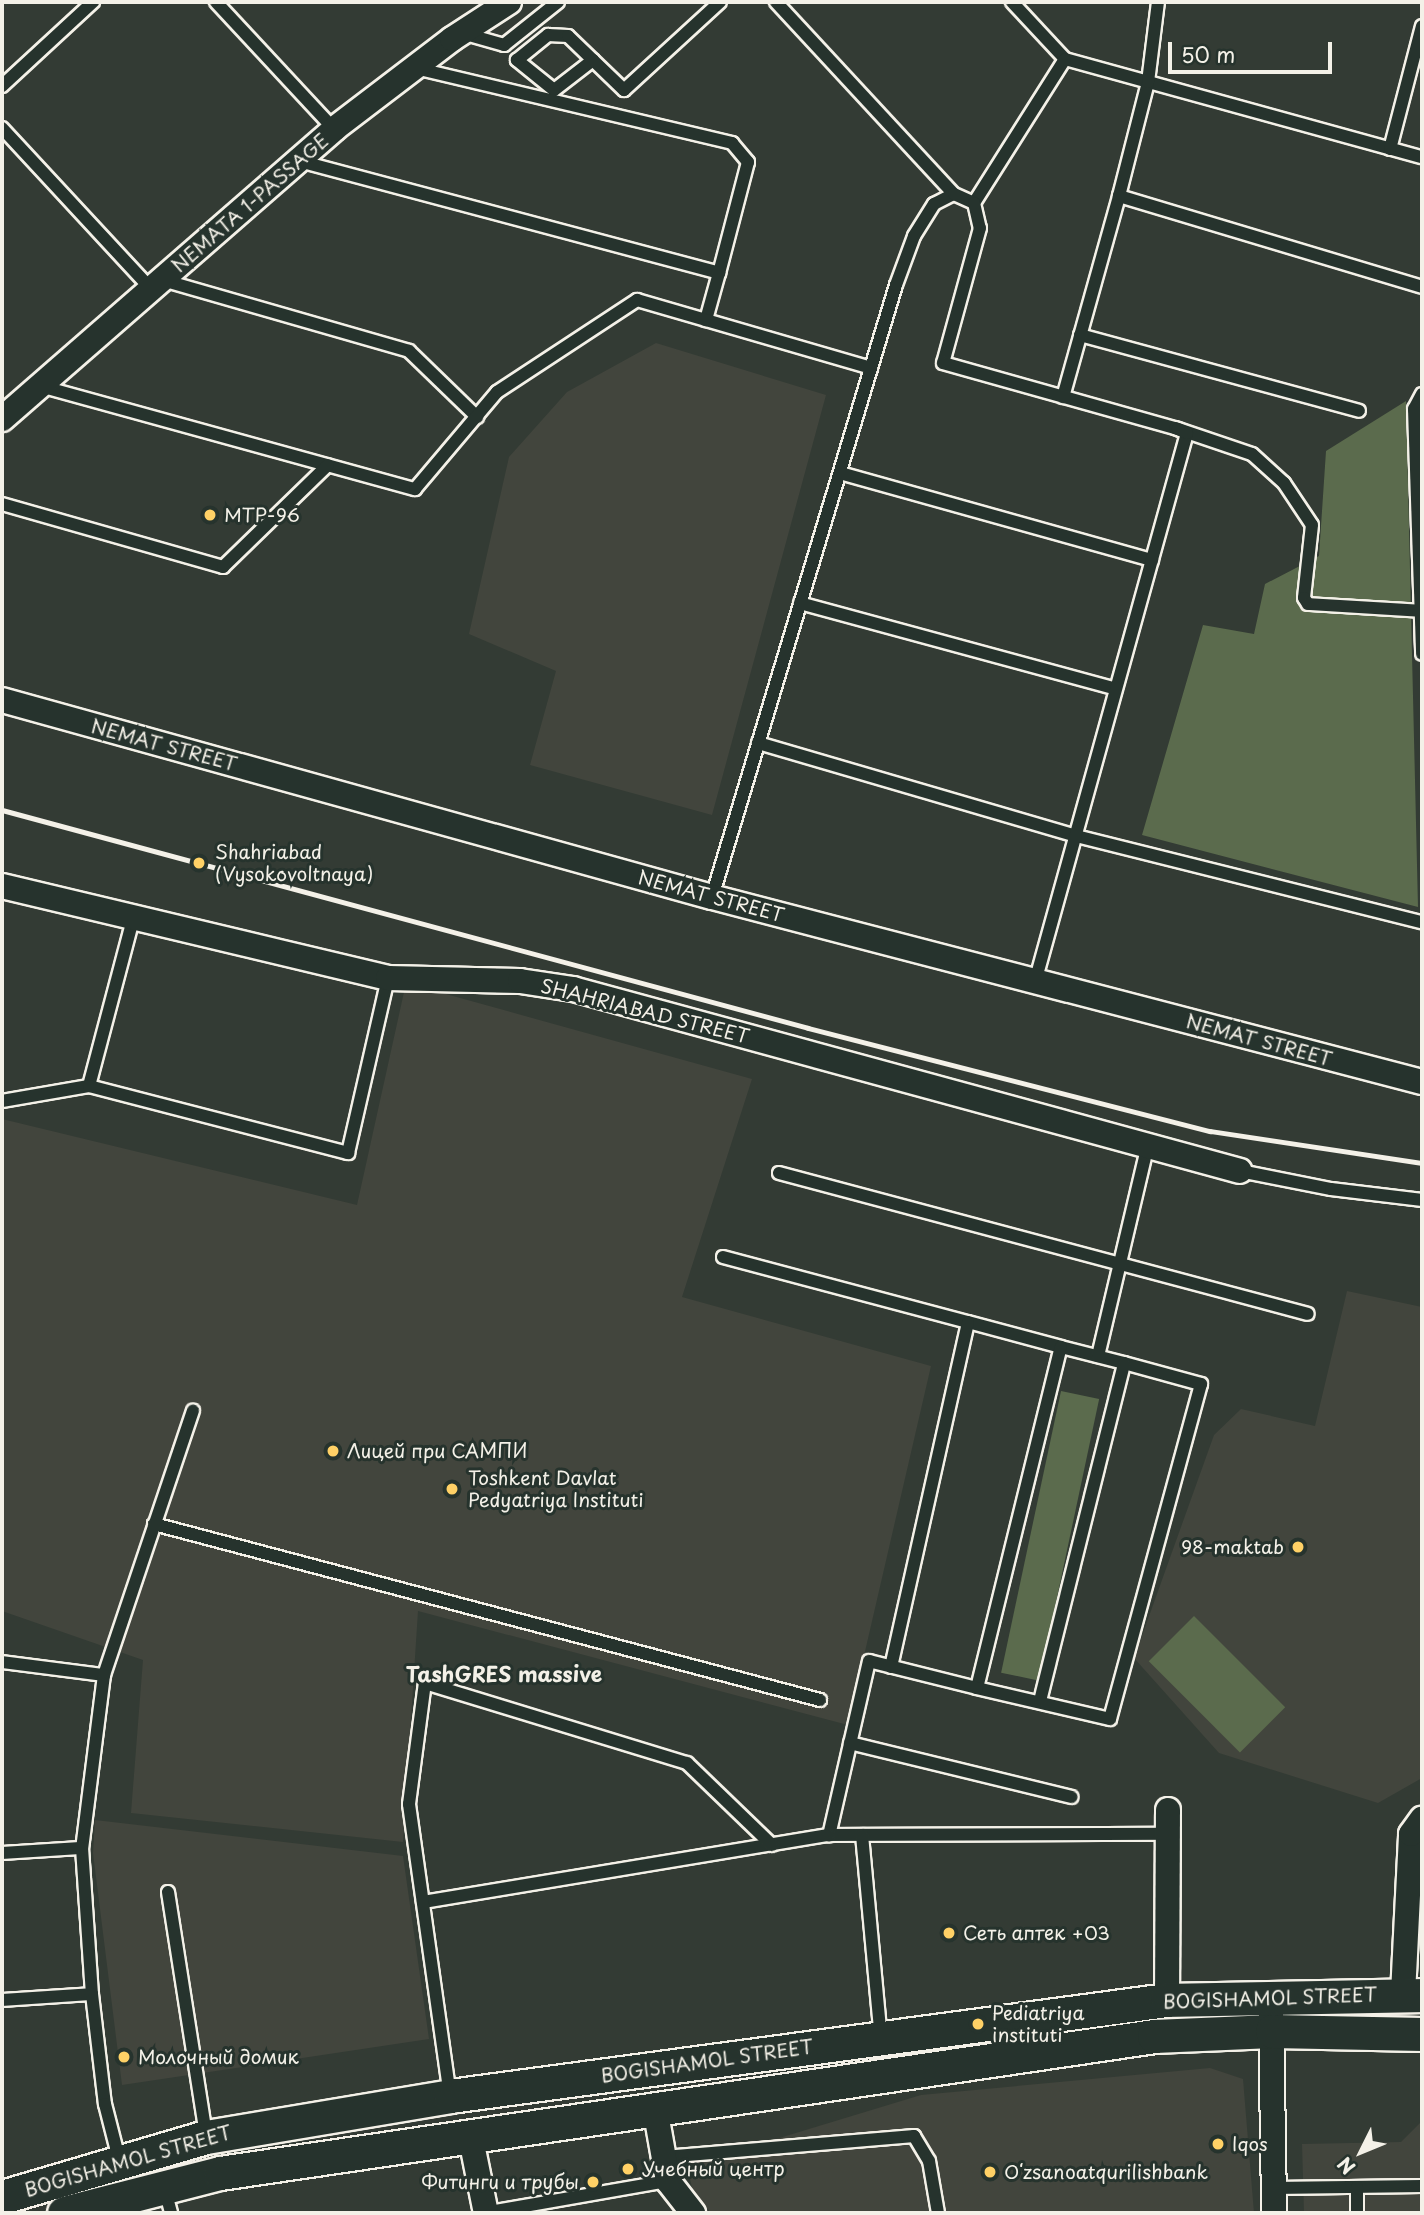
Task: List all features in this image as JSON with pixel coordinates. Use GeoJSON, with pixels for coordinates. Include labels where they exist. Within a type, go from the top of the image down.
{"type":"FeatureCollection","features":[{"type":"Feature","properties":{"kind":"main road","name":"BOGISHAMOL STREET"},"geometry":{"type":"LineString","coordinates":[[2,2197],[110,2162],[206,2137],[450,2096],[1167,2000],[1413,1994]]}},
{"type":"Feature","properties":{"kind":"main road","name":"BOGISHAMOL STREET"},"geometry":{"type":"LineString","coordinates":[[64,2213],[110,2199],[167,2199],[464,2135],[1154,2036],[1272,2031],[1422,2034]]}},
{"type":"Feature","properties":{"kind":"main road"},"geometry":{"type":"LineString","coordinates":[[450,2096],[464,2135]]}},
{"type":"Feature","properties":{"kind":"main road"},"geometry":{"type":"LineString","coordinates":[[110,2162],[110,2199]]}},
{"type":"Feature","properties":{"kind":"street","name":"NEMATA 1-PASSAGE"},"geometry":{"type":"LineString","coordinates":[[2,419],[334,129],[461,33],[509,2]]}},
{"type":"Feature","properties":{"kind":"street","name":"NEMAT STREET"},"geometry":{"type":"LineString","coordinates":[[2,700],[712,897],[1422,1082]]}},
{"type":"Feature","properties":{"kind":"street","name":"SHAHRIABAD STREET"},"geometry":{"type":"LineString","coordinates":[[2,886],[133,920],[388,978],[520,981],[573,989],[1240,1171]]}},
{"type":"Feature","properties":{"kind":"street"},"geometry":{"type":"LineString","coordinates":[[1413,1994],[1411,1834],[1422,1819]]}},
{"type":"Feature","properties":{"kind":"street"},"geometry":{"type":"LineString","coordinates":[[1167,2000],[1168,1822]]}},
{"type":"Feature","properties":{"kind":"street"},"geometry":{"type":"LineString","coordinates":[[1271,1996],[1274,2213]]}},
{"type":"Feature","properties":{"kind":"street"},"geometry":{"type":"LineString","coordinates":[[655,2108],[666,2169],[693,2213]]}},
{"type":"Feature","properties":{"kind":"street"},"geometry":{"type":"LineString","coordinates":[[464,2135],[486,2213]]}},
{"type":"Feature","properties":{"kind":"lane"},"geometry":{"type":"LineString","coordinates":[[2,86],[93,2]]}},
{"type":"Feature","properties":{"kind":"lane"},"geometry":{"type":"LineString","coordinates":[[216,2],[334,129]]}},
{"type":"Feature","properties":{"kind":"lane"},"geometry":{"type":"LineString","coordinates":[[461,33],[504,45],[558,2]]}},
{"type":"Feature","properties":{"kind":"lane"},"geometry":{"type":"LineString","coordinates":[[593,60],[554,90],[517,60],[548,35],[568,36],[593,60],[624,90],[720,2]]}},
{"type":"Feature","properties":{"kind":"lane"},"geometry":{"type":"LineString","coordinates":[[776,2],[954,194],[974,202]]}},
{"type":"Feature","properties":{"kind":"lane"},"geometry":{"type":"LineString","coordinates":[[1012,2],[1065,59],[1422,158]]}},
{"type":"Feature","properties":{"kind":"lane"},"geometry":{"type":"LineString","coordinates":[[1063,397],[1148,82],[1158,2]]}},
{"type":"Feature","properties":{"kind":"lane"},"geometry":{"type":"LineString","coordinates":[[1390,149],[1422,26]]}},
{"type":"Feature","properties":{"kind":"lane"},"geometry":{"type":"LineString","coordinates":[[1065,59],[974,202],[980,228],[943,363],[1175,428],[1252,454],[1284,483],[1312,525],[1304,598],[1308,604],[1421,611]]}},
{"type":"Feature","properties":{"kind":"lane"},"geometry":{"type":"LineString","coordinates":[[414,68],[732,143],[748,162],[706,320]]}},
{"type":"Feature","properties":{"kind":"lane"},"geometry":{"type":"LineString","coordinates":[[2,128],[156,285],[409,351],[477,417]]}},
{"type":"Feature","properties":{"kind":"lane"},"geometry":{"type":"LineString","coordinates":[[299,161],[719,273]]}},
{"type":"Feature","properties":{"kind":"lane"},"geometry":{"type":"LineString","coordinates":[[712,897],[871,368],[914,236],[934,204],[954,194]]}},
{"type":"Feature","properties":{"kind":"lane"},"geometry":{"type":"LineString","coordinates":[[1119,196],[1422,287]]}},
{"type":"Feature","properties":{"kind":"lane"},"geometry":{"type":"LineString","coordinates":[[40,386],[415,489],[498,392],[637,300],[871,368]]}},
{"type":"Feature","properties":{"kind":"lane"},"geometry":{"type":"LineString","coordinates":[[1080,335],[1359,411]]}},
{"type":"Feature","properties":{"kind":"lane"},"geometry":{"type":"LineString","coordinates":[[1422,394],[1414,409],[1422,654]]}},
{"type":"Feature","properties":{"kind":"lane"},"geometry":{"type":"LineString","coordinates":[[1035,982],[1187,433],[1175,428]]}},
{"type":"Feature","properties":{"kind":"lane"},"geometry":{"type":"LineString","coordinates":[[2,504],[223,568],[328,465]]}},
{"type":"Feature","properties":{"kind":"lane"},"geometry":{"type":"LineString","coordinates":[[840,473],[1152,560]]}},
{"type":"Feature","properties":{"kind":"lane"},"geometry":{"type":"LineString","coordinates":[[800,603],[1116,689]]}},
{"type":"Feature","properties":{"kind":"lane"},"geometry":{"type":"LineString","coordinates":[[758,743],[1076,836],[1422,922]]}},
{"type":"Feature","properties":{"kind":"lane"},"geometry":{"type":"LineString","coordinates":[[89,1087],[133,920]]}},
{"type":"Feature","properties":{"kind":"lane"},"geometry":{"type":"LineString","coordinates":[[2,1101],[89,1087],[348,1153],[388,978]]}},
{"type":"Feature","properties":{"kind":"lane"},"geometry":{"type":"LineString","coordinates":[[1098,1356],[1149,1144]]}},
{"type":"Feature","properties":{"kind":"lane"},"geometry":{"type":"LineString","coordinates":[[1240,1171],[1331,1189],[1422,1200]]}},
{"type":"Feature","properties":{"kind":"lane"},"geometry":{"type":"LineString","coordinates":[[779,1173],[1307,1314]]}},
{"type":"Feature","properties":{"kind":"lane"},"geometry":{"type":"LineString","coordinates":[[723,1257],[1201,1384],[1110,1719],[869,1661],[830,1835]]}},
{"type":"Feature","properties":{"kind":"lane"},"geometry":{"type":"LineString","coordinates":[[891,1667],[968,1322]]}},
{"type":"Feature","properties":{"kind":"lane"},"geometry":{"type":"LineString","coordinates":[[977,1688],[1061,1346]]}},
{"type":"Feature","properties":{"kind":"lane"},"geometry":{"type":"LineString","coordinates":[[1040,1701],[1124,1363]]}},
{"type":"Feature","properties":{"kind":"lane"},"geometry":{"type":"LineString","coordinates":[[110,2162],[92,1994],[82,1848],[104,1675],[193,1411]]}},
{"type":"Feature","properties":{"kind":"lane"},"geometry":{"type":"LineString","coordinates":[[154,1524],[820,1700]]}},
{"type":"Feature","properties":{"kind":"lane"},"geometry":{"type":"LineString","coordinates":[[2,1662],[104,1675]]}},
{"type":"Feature","properties":{"kind":"lane"},"geometry":{"type":"LineString","coordinates":[[450,2096],[409,1804],[425,1683],[687,1763],[772,1845]]}},
{"type":"Feature","properties":{"kind":"lane"},"geometry":{"type":"LineString","coordinates":[[850,1743],[1072,1797]]}},
{"type":"Feature","properties":{"kind":"lane"},"geometry":{"type":"LineString","coordinates":[[423,1902],[830,1835],[1168,1822]]}},
{"type":"Feature","properties":{"kind":"lane"},"geometry":{"type":"LineString","coordinates":[[862,1835],[881,2038]]}},
{"type":"Feature","properties":{"kind":"lane"},"geometry":{"type":"LineString","coordinates":[[2,1853],[82,1848]]}},
{"type":"Feature","properties":{"kind":"lane"},"geometry":{"type":"LineString","coordinates":[[168,1892],[206,2137]]}},
{"type":"Feature","properties":{"kind":"lane"},"geometry":{"type":"LineString","coordinates":[[2,2000],[92,1994]]}},
{"type":"Feature","properties":{"kind":"lane"},"geometry":{"type":"LineString","coordinates":[[480,2213],[666,2169],[914,2136],[929,2161],[938,2213]]}},
{"type":"Feature","properties":{"kind":"lane"},"geometry":{"type":"LineString","coordinates":[[1274,2188],[1422,2186]]}},
{"type":"Feature","properties":{"kind":"lane"},"geometry":{"type":"LineString","coordinates":[[1357,2187],[1357,2213]]}},
{"type":"Feature","properties":{"kind":"shaded area"},"geometry":{"type":"Polygon","coordinates":[[[656,343],[826,395],[712,815],[530,765],[556,671],[469,634],[509,457],[567,392],[656,343]]]}},
{"type":"Feature","properties":{"kind":"shaded area","name":"Toshkent Davlat Pedyatriya Instituti"},"geometry":{"type":"Polygon","coordinates":[[[406,983],[752,1079],[682,1297],[931,1366],[848,1725],[418,1611],[403,1842],[131,1813],[143,1660],[2,1611],[2,1119],[357,1205],[406,983]]]}},
{"type":"Feature","properties":{"kind":"shaded area","name":"98-maktab"},"geometry":{"type":"Polygon","coordinates":[[[1347,1291],[1422,1307],[1422,1778],[1378,1803],[1219,1753],[1134,1658],[1214,1435],[1241,1409],[1315,1426],[1347,1291]]]}},
{"type":"Feature","properties":{"kind":"shaded area"},"geometry":{"type":"Polygon","coordinates":[[[95,1820],[403,1856],[429,2039],[122,2085],[93,1853],[95,1820]]]}},
{"type":"Feature","properties":{"kind":"shaded area"},"geometry":{"type":"Polygon","coordinates":[[[1210,2068],[1243,2079],[1254,2213],[711,2213],[693,2192],[687,2166],[921,2095],[1210,2068]]]}},
{"type":"Feature","properties":{"kind":"shaded area"},"geometry":{"type":"Polygon","coordinates":[[[1422,2121],[1422,2213],[1304,2213],[1302,2144],[1401,2142],[1422,2121]]]}},
{"type":"Feature","properties":{"kind":"green space"},"geometry":{"type":"Polygon","coordinates":[[[1406,401],[1418,907],[1142,835],[1203,625],[1254,634],[1265,584],[1319,556],[1326,451],[1406,401]]]}},
{"type":"Feature","properties":{"kind":"green space"},"geometry":{"type":"Polygon","coordinates":[[[1061,1391],[1099,1399],[1039,1681],[1001,1673],[1061,1391]]]}},
{"type":"Feature","properties":{"kind":"green space"},"geometry":{"type":"Polygon","coordinates":[[[1194,1616],[1285,1707],[1240,1752],[1149,1661],[1194,1616]]]}},
{"type":"Feature","properties":{"kind":"railway"},"geometry":{"type":"LineString","coordinates":[[2,810],[808,1028],[1210,1131],[1422,1163]]}},
{"type":"Feature","properties":{"kind":"place","name":"MTP-96"},"geometry":{"type":"Point","coordinates":[210,515]}},
{"type":"Feature","properties":{"kind":"place","name":"Shahriabad (Vysokovoltnaya)"},"geometry":{"type":"Point","coordinates":[199,863]}},
{"type":"Feature","properties":{"kind":"place","name":"Лицей при САМПИ"},"geometry":{"type":"Point","coordinates":[333,1451]}},
{"type":"Feature","properties":{"kind":"place","name":"Toshkent Davlat Pedyatriya Instituti"},"geometry":{"type":"Point","coordinates":[452,1489]}},
{"type":"Feature","properties":{"kind":"place","name":"98-maktab"},"geometry":{"type":"Point","coordinates":[1298,1547]}},
{"type":"Feature","properties":{"kind":"place","name":"Сеть аптек +03"},"geometry":{"type":"Point","coordinates":[949,1933]}},
{"type":"Feature","properties":{"kind":"place","name":"Pediatriya instituti"},"geometry":{"type":"Point","coordinates":[978,2024]}},
{"type":"Feature","properties":{"kind":"place","name":"Молочный домик"},"geometry":{"type":"Point","coordinates":[124,2057]}},
{"type":"Feature","properties":{"kind":"place","name":"Iqos"},"geometry":{"type":"Point","coordinates":[1218,2144]}},
{"type":"Feature","properties":{"kind":"place","name":"Учебный центр"},"geometry":{"type":"Point","coordinates":[628,2169]}},
{"type":"Feature","properties":{"kind":"place","name":"Oʻzsanoatqurilishbank"},"geometry":{"type":"Point","coordinates":[990,2172]}},
{"type":"Feature","properties":{"kind":"place","name":"Фитинги и трубы"},"geometry":{"type":"Point","coordinates":[593,2182]}},
{"type":"Feature","properties":{"kind":"district","name":"TashGRES massive"},"geometry":{"type":"Point","coordinates":[504,1673]}}]}
